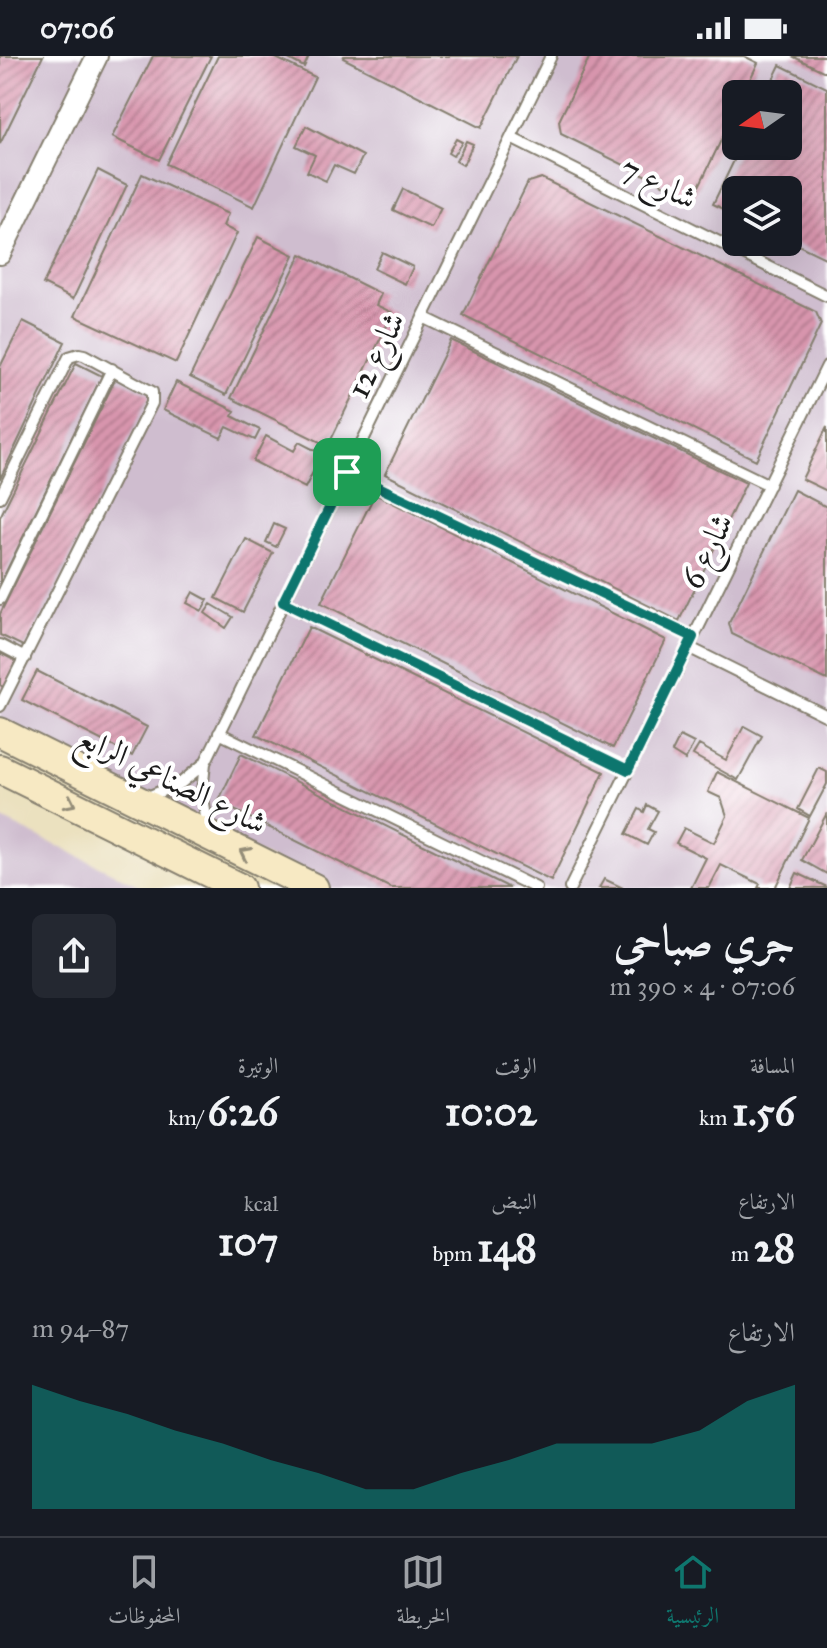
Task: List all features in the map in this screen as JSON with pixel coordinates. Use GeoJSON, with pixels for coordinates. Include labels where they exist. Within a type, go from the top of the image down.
{"type":"FeatureCollection","features":[{"type":"Feature","properties":{"kind":"main road","name":"شارع الصناعي الرابع"},"geometry":{"type":"LineString","coordinates":[[3,741],[137,800],[314,888]]}},
{"type":"Feature","properties":{"kind":"main road","name":"شارع الصناعي الرابع"},"geometry":{"type":"LineString","coordinates":[[0,769],[240,888]]}},
{"type":"Feature","properties":{"kind":"street"},"geometry":{"type":"LineString","coordinates":[[0,254],[97,56]]}},
{"type":"Feature","properties":{"kind":"lane","name":"شارع 12"},"geometry":{"type":"LineString","coordinates":[[210,835],[202,792],[205,763],[551,56]]}},
{"type":"Feature","properties":{"kind":"lane","name":"شارع 7"},"geometry":{"type":"LineString","coordinates":[[511,138],[827,296]]}},
{"type":"Feature","properties":{"kind":"lane"},"geometry":{"type":"LineString","coordinates":[[423,317],[769,485]]}},
{"type":"Feature","properties":{"kind":"lane"},"geometry":{"type":"LineString","coordinates":[[0,497],[69,357],[84,355],[146,386],[152,392],[154,399],[0,706]]}},
{"type":"Feature","properties":{"kind":"lane","name":"شارع 6"},"geometry":{"type":"LineString","coordinates":[[570,888],[827,366]]}},
{"type":"Feature","properties":{"kind":"lane"},"geometry":{"type":"LineString","coordinates":[[0,599],[112,369]]}},
{"type":"Feature","properties":{"kind":"lane"},"geometry":{"type":"LineString","coordinates":[[347,472],[691,642],[827,716]]}},
{"type":"Feature","properties":{"kind":"lane"},"geometry":{"type":"LineString","coordinates":[[283,602],[628,770]]}},
{"type":"Feature","properties":{"kind":"lane"},"geometry":{"type":"LineString","coordinates":[[0,645],[25,658]]}},
{"type":"Feature","properties":{"kind":"lane"},"geometry":{"type":"LineString","coordinates":[[219,733],[536,888]]}},
{"type":"Feature","properties":{"kind":"lane","name":"شارع 12"},"geometry":{"type":"LineString","coordinates":[[137,800],[167,791],[205,763]]}},
{"type":"Feature","properties":{"kind":"shaded area"},"geometry":{"type":"Polygon","coordinates":[[[0,56],[827,56],[827,888],[329,888],[0,726],[0,56]]]}},
{"type":"Feature","properties":{"kind":"shaded area"},"geometry":{"type":"Polygon","coordinates":[[[0,818],[144,888],[0,888],[0,818]]]}},
{"type":"Feature","properties":{"kind":"building"},"geometry":{"type":"Polygon","coordinates":[[[0,56],[43,56],[0,144],[0,56]]]}},
{"type":"Feature","properties":{"kind":"building"},"geometry":{"type":"Polygon","coordinates":[[[153,56],[211,56],[159,160],[112,137],[153,56]]]}},
{"type":"Feature","properties":{"kind":"building"},"geometry":{"type":"Polygon","coordinates":[[[218,56],[272,56],[315,77],[254,207],[166,164],[218,56]]]}},
{"type":"Feature","properties":{"kind":"building"},"geometry":{"type":"Polygon","coordinates":[[[283,56],[309,56],[304,67],[283,56]]]}},
{"type":"Feature","properties":{"kind":"building"},"geometry":{"type":"Polygon","coordinates":[[[344,56],[517,56],[481,128],[344,56]]]}},
{"type":"Feature","properties":{"kind":"building"},"geometry":{"type":"Polygon","coordinates":[[[590,56],[744,56],[758,63],[750,80],[722,80],[722,138],[693,199],[561,134],[559,121],[590,56]]]}},
{"type":"Feature","properties":{"kind":"building"},"geometry":{"type":"Polygon","coordinates":[[[792,56],[827,56],[827,73],[792,56]]]}},
{"type":"Feature","properties":{"kind":"building"},"geometry":{"type":"Polygon","coordinates":[[[780,65],[827,88],[827,259],[802,247],[802,176],[727,176],[734,160],[802,160],[802,80],[773,80],[780,65]]]}},
{"type":"Feature","properties":{"kind":"building"},"geometry":{"type":"Polygon","coordinates":[[[306,126],[363,156],[354,174],[334,165],[326,181],[307,172],[315,155],[296,146],[306,126]]]}},
{"type":"Feature","properties":{"kind":"building"},"geometry":{"type":"Polygon","coordinates":[[[456,139],[462,142],[453,156],[448,153],[456,139]]]}},
{"type":"Feature","properties":{"kind":"building"},"geometry":{"type":"Polygon","coordinates":[[[466,141],[473,144],[463,165],[456,161],[466,141]]]}},
{"type":"Feature","properties":{"kind":"building"},"geometry":{"type":"Polygon","coordinates":[[[98,170],[127,185],[73,299],[43,284],[98,170]]]}},
{"type":"Feature","properties":{"kind":"building"},"geometry":{"type":"Polygon","coordinates":[[[142,174],[228,214],[223,226],[237,233],[176,363],[75,316],[142,174]]]}},
{"type":"Feature","properties":{"kind":"building"},"geometry":{"type":"Polygon","coordinates":[[[541,178],[816,312],[821,324],[756,460],[463,315],[528,182],[541,178]]]}},
{"type":"Feature","properties":{"kind":"building"},"geometry":{"type":"Polygon","coordinates":[[[722,185],[722,208],[713,204],[722,185]]]}},
{"type":"Feature","properties":{"kind":"building"},"geometry":{"type":"Polygon","coordinates":[[[403,189],[441,208],[431,228],[393,210],[403,189]]]}},
{"type":"Feature","properties":{"kind":"building"},"geometry":{"type":"Polygon","coordinates":[[[258,237],[294,255],[226,395],[190,377],[258,237]]]}},
{"type":"Feature","properties":{"kind":"building"},"geometry":{"type":"Polygon","coordinates":[[[382,252],[413,267],[405,284],[374,269],[382,252]]]}},
{"type":"Feature","properties":{"kind":"building"},"geometry":{"type":"Polygon","coordinates":[[[301,254],[381,294],[376,305],[393,313],[328,446],[231,398],[301,254]]]}},
{"type":"Feature","properties":{"kind":"building"},"geometry":{"type":"Polygon","coordinates":[[[23,321],[65,342],[0,479],[0,367],[23,321]]]}},
{"type":"Feature","properties":{"kind":"building"},"geometry":{"type":"Polygon","coordinates":[[[451,340],[746,483],[679,621],[385,474],[451,340]]]}},
{"type":"Feature","properties":{"kind":"building"},"geometry":{"type":"Polygon","coordinates":[[[76,363],[102,376],[0,584],[0,517],[76,363]]]}},
{"type":"Feature","properties":{"kind":"building"},"geometry":{"type":"Polygon","coordinates":[[[116,378],[150,394],[25,647],[0,635],[0,614],[116,378]]]}},
{"type":"Feature","properties":{"kind":"building"},"geometry":{"type":"Polygon","coordinates":[[[176,382],[235,411],[232,416],[260,430],[255,440],[227,427],[221,438],[163,410],[176,382]]]}},
{"type":"Feature","properties":{"kind":"building"},"geometry":{"type":"Polygon","coordinates":[[[827,427],[827,491],[802,479],[827,427]]]}},
{"type":"Feature","properties":{"kind":"building"},"geometry":{"type":"Polygon","coordinates":[[[266,436],[294,451],[299,442],[322,454],[305,488],[253,461],[266,436]]]}},
{"type":"Feature","properties":{"kind":"building"},"geometry":{"type":"Polygon","coordinates":[[[794,490],[827,507],[827,680],[732,634],[729,623],[794,490]]]}},
{"type":"Feature","properties":{"kind":"building"},"geometry":{"type":"Polygon","coordinates":[[[375,494],[666,640],[613,748],[321,603],[375,494]]]}},
{"type":"Feature","properties":{"kind":"building"},"geometry":{"type":"Polygon","coordinates":[[[274,524],[285,529],[276,547],[266,542],[274,524]]]}},
{"type":"Feature","properties":{"kind":"building"},"geometry":{"type":"Polygon","coordinates":[[[246,539],[273,553],[243,612],[216,598],[246,539]]]}},
{"type":"Feature","properties":{"kind":"building"},"geometry":{"type":"Polygon","coordinates":[[[193,592],[208,600],[202,611],[187,603],[193,592]]]}},
{"type":"Feature","properties":{"kind":"building"},"geometry":{"type":"Polygon","coordinates":[[[211,604],[233,617],[226,628],[205,613],[211,604]]]}},
{"type":"Feature","properties":{"kind":"building"},"geometry":{"type":"Polygon","coordinates":[[[309,627],[604,772],[551,881],[256,735],[309,627]]]}},
{"type":"Feature","properties":{"kind":"building"},"geometry":{"type":"Polygon","coordinates":[[[0,653],[18,662],[5,688],[0,685],[0,653]]]}},
{"type":"Feature","properties":{"kind":"building"},"geometry":{"type":"Polygon","coordinates":[[[37,671],[147,727],[132,756],[22,700],[37,671]]]}},
{"type":"Feature","properties":{"kind":"building"},"geometry":{"type":"Polygon","coordinates":[[[744,726],[762,736],[738,780],[693,755],[699,745],[726,760],[744,726]]]}},
{"type":"Feature","properties":{"kind":"building"},"geometry":{"type":"Polygon","coordinates":[[[680,736],[694,743],[685,760],[672,752],[680,736]]]}},
{"type":"Feature","properties":{"kind":"building"},"geometry":{"type":"Polygon","coordinates":[[[241,754],[510,888],[391,888],[218,802],[241,754]]]}},
{"type":"Feature","properties":{"kind":"building"},"geometry":{"type":"Polygon","coordinates":[[[819,768],[827,772],[827,784],[810,816],[798,809],[819,768]]]}},
{"type":"Feature","properties":{"kind":"building"},"geometry":{"type":"Polygon","coordinates":[[[717,772],[809,818],[775,888],[758,888],[760,884],[721,865],[709,888],[691,888],[706,858],[676,843],[684,828],[714,843],[727,816],[721,798],[708,792],[717,772]]]}},
{"type":"Feature","properties":{"kind":"building"},"geometry":{"type":"Polygon","coordinates":[[[647,805],[658,811],[648,829],[654,832],[647,845],[626,834],[639,809],[644,812],[647,805]]]}},
{"type":"Feature","properties":{"kind":"building"},"geometry":{"type":"Polygon","coordinates":[[[827,813],[827,874],[802,860],[827,813]]]}},
{"type":"Feature","properties":{"kind":"building"},"geometry":{"type":"Polygon","coordinates":[[[797,873],[827,887],[827,888],[790,888],[797,873]]]}},
{"type":"Feature","properties":{"kind":"building"},"geometry":{"type":"Polygon","coordinates":[[[604,879],[623,888],[599,888],[604,879]]]}},
{"type":"Feature","properties":{"kind":"route"},"geometry":{"type":"LineString","coordinates":[[347,472],[693,637],[628,770],[283,602],[347,472]]}}]}
